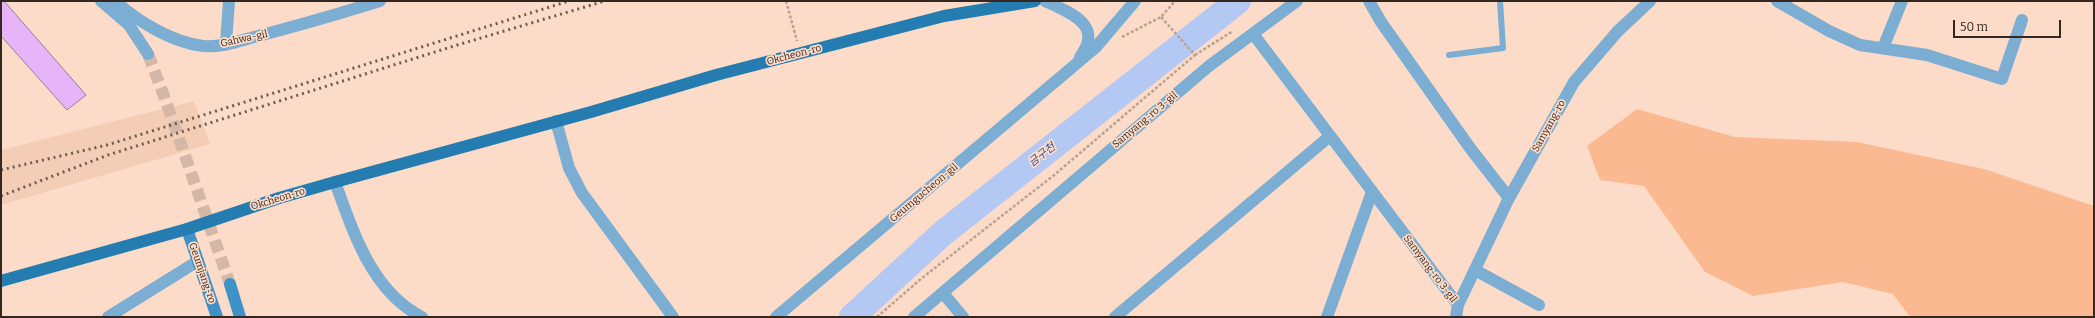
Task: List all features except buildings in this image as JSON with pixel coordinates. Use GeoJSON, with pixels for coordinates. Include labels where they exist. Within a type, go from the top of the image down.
{"type":"FeatureCollection","features":[{"type":"Feature","properties":{"kind":"main road","name":"Okcheon-ro"},"geometry":{"type":"LineString","coordinates":[[1,281],[187,229],[335,182],[801,53],[944,16],[1035,1]]}},
{"type":"Feature","properties":{"kind":"main road","name":"Geumjang-ro"},"geometry":{"type":"LineString","coordinates":[[187,229],[217,317]]}},
{"type":"Feature","properties":{"kind":"main road"},"geometry":{"type":"LineString","coordinates":[[230,284],[240,317]]}},
{"type":"Feature","properties":{"kind":"street"},"geometry":{"type":"LineString","coordinates":[[101,1],[129,25],[148,54]]}},
{"type":"Feature","properties":{"kind":"street","name":"Gahwa-gil"},"geometry":{"type":"LineString","coordinates":[[115,1],[150,27],[178,39],[204,46],[226,44],[313,22],[380,1]]}},
{"type":"Feature","properties":{"kind":"street"},"geometry":{"type":"LineString","coordinates":[[226,44],[229,1]]}},
{"type":"Feature","properties":{"kind":"street"},"geometry":{"type":"LineString","coordinates":[[1045,1],[1077,17],[1086,26],[1088,37],[1087,48],[1072,68]]}},
{"type":"Feature","properties":{"kind":"street"},"geometry":{"type":"LineString","coordinates":[[1072,68],[1101,42],[1135,1]]}},
{"type":"Feature","properties":{"kind":"street"},"geometry":{"type":"LineString","coordinates":[[1254,34],[1282,10],[1297,1]]}},
{"type":"Feature","properties":{"kind":"street"},"geometry":{"type":"LineString","coordinates":[[1369,1],[1470,148],[1509,198]]}},
{"type":"Feature","properties":{"kind":"street","name":"Samyang-ro"},"geometry":{"type":"LineString","coordinates":[[1457,311],[1509,198],[1574,82],[1618,31],[1650,1]]}},
{"type":"Feature","properties":{"kind":"street"},"geometry":{"type":"LineString","coordinates":[[1776,1],[1829,31],[1860,45],[1927,56],[2002,79],[2022,20]]}},
{"type":"Feature","properties":{"kind":"street"},"geometry":{"type":"LineString","coordinates":[[1883,48],[1902,1]]}},
{"type":"Feature","properties":{"kind":"street","name":"Samyang-ro 3-gil"},"geometry":{"type":"LineString","coordinates":[[914,317],[1209,66],[1254,34],[1372,192],[1457,311]]}},
{"type":"Feature","properties":{"kind":"street","name":"Geumgucheon-gil"},"geometry":{"type":"LineString","coordinates":[[776,317],[1072,68]]}},
{"type":"Feature","properties":{"kind":"street"},"geometry":{"type":"LineString","coordinates":[[556,121],[569,168],[582,193],[673,317]]}},
{"type":"Feature","properties":{"kind":"street"},"geometry":{"type":"LineString","coordinates":[[1115,317],[1330,136]]}},
{"type":"Feature","properties":{"kind":"street"},"geometry":{"type":"LineString","coordinates":[[335,182],[350,224],[379,280],[408,310],[422,317]]}},
{"type":"Feature","properties":{"kind":"street"},"geometry":{"type":"LineString","coordinates":[[1327,317],[1372,192]]}},
{"type":"Feature","properties":{"kind":"street"},"geometry":{"type":"LineString","coordinates":[[108,317],[198,261]]}},
{"type":"Feature","properties":{"kind":"street"},"geometry":{"type":"LineString","coordinates":[[1475,270],[1539,305]]}},
{"type":"Feature","properties":{"kind":"street"},"geometry":{"type":"LineString","coordinates":[[944,292],[963,317]]}},
{"type":"Feature","properties":{"kind":"lane"},"geometry":{"type":"LineString","coordinates":[[1449,55],[1503,48],[1500,1]]}},
{"type":"Feature","properties":{"kind":"path"},"geometry":{"type":"LineString","coordinates":[[786,1],[801,53]]}},
{"type":"Feature","properties":{"kind":"path"},"geometry":{"type":"LineString","coordinates":[[1120,38],[1161,17],[1175,1]]}},
{"type":"Feature","properties":{"kind":"path"},"geometry":{"type":"LineString","coordinates":[[877,317],[922,278],[1053,176],[1195,55],[1161,17]]}},
{"type":"Feature","properties":{"kind":"shaded area"},"geometry":{"type":"Polygon","coordinates":[[[194,101],[210,144],[1,205],[1,150],[194,101]]]}},
{"type":"Feature","properties":{"kind":"shaded area"},"geometry":{"type":"Polygon","coordinates":[[[1637,109],[1735,137],[1857,142],[1984,169],[2094,206],[2094,317],[1910,317],[1893,294],[1843,282],[1753,296],[1705,272],[1644,186],[1600,180],[1587,146],[1637,109]]]}},
{"type":"Feature","properties":{"kind":"waterway","name":"금구천"},"geometry":{"type":"LineString","coordinates":[[852,317],[943,233],[1238,1]]}},
{"type":"Feature","properties":{"kind":"tunnel"},"geometry":{"type":"LineString","coordinates":[[148,54],[230,284]]}},
{"type":"Feature","properties":{"kind":"railway"},"geometry":{"type":"LineString","coordinates":[[1,170],[107,145],[569,1]]}},
{"type":"Feature","properties":{"kind":"railway"},"geometry":{"type":"LineString","coordinates":[[1,196],[108,155],[454,46],[605,1]]}}]}
